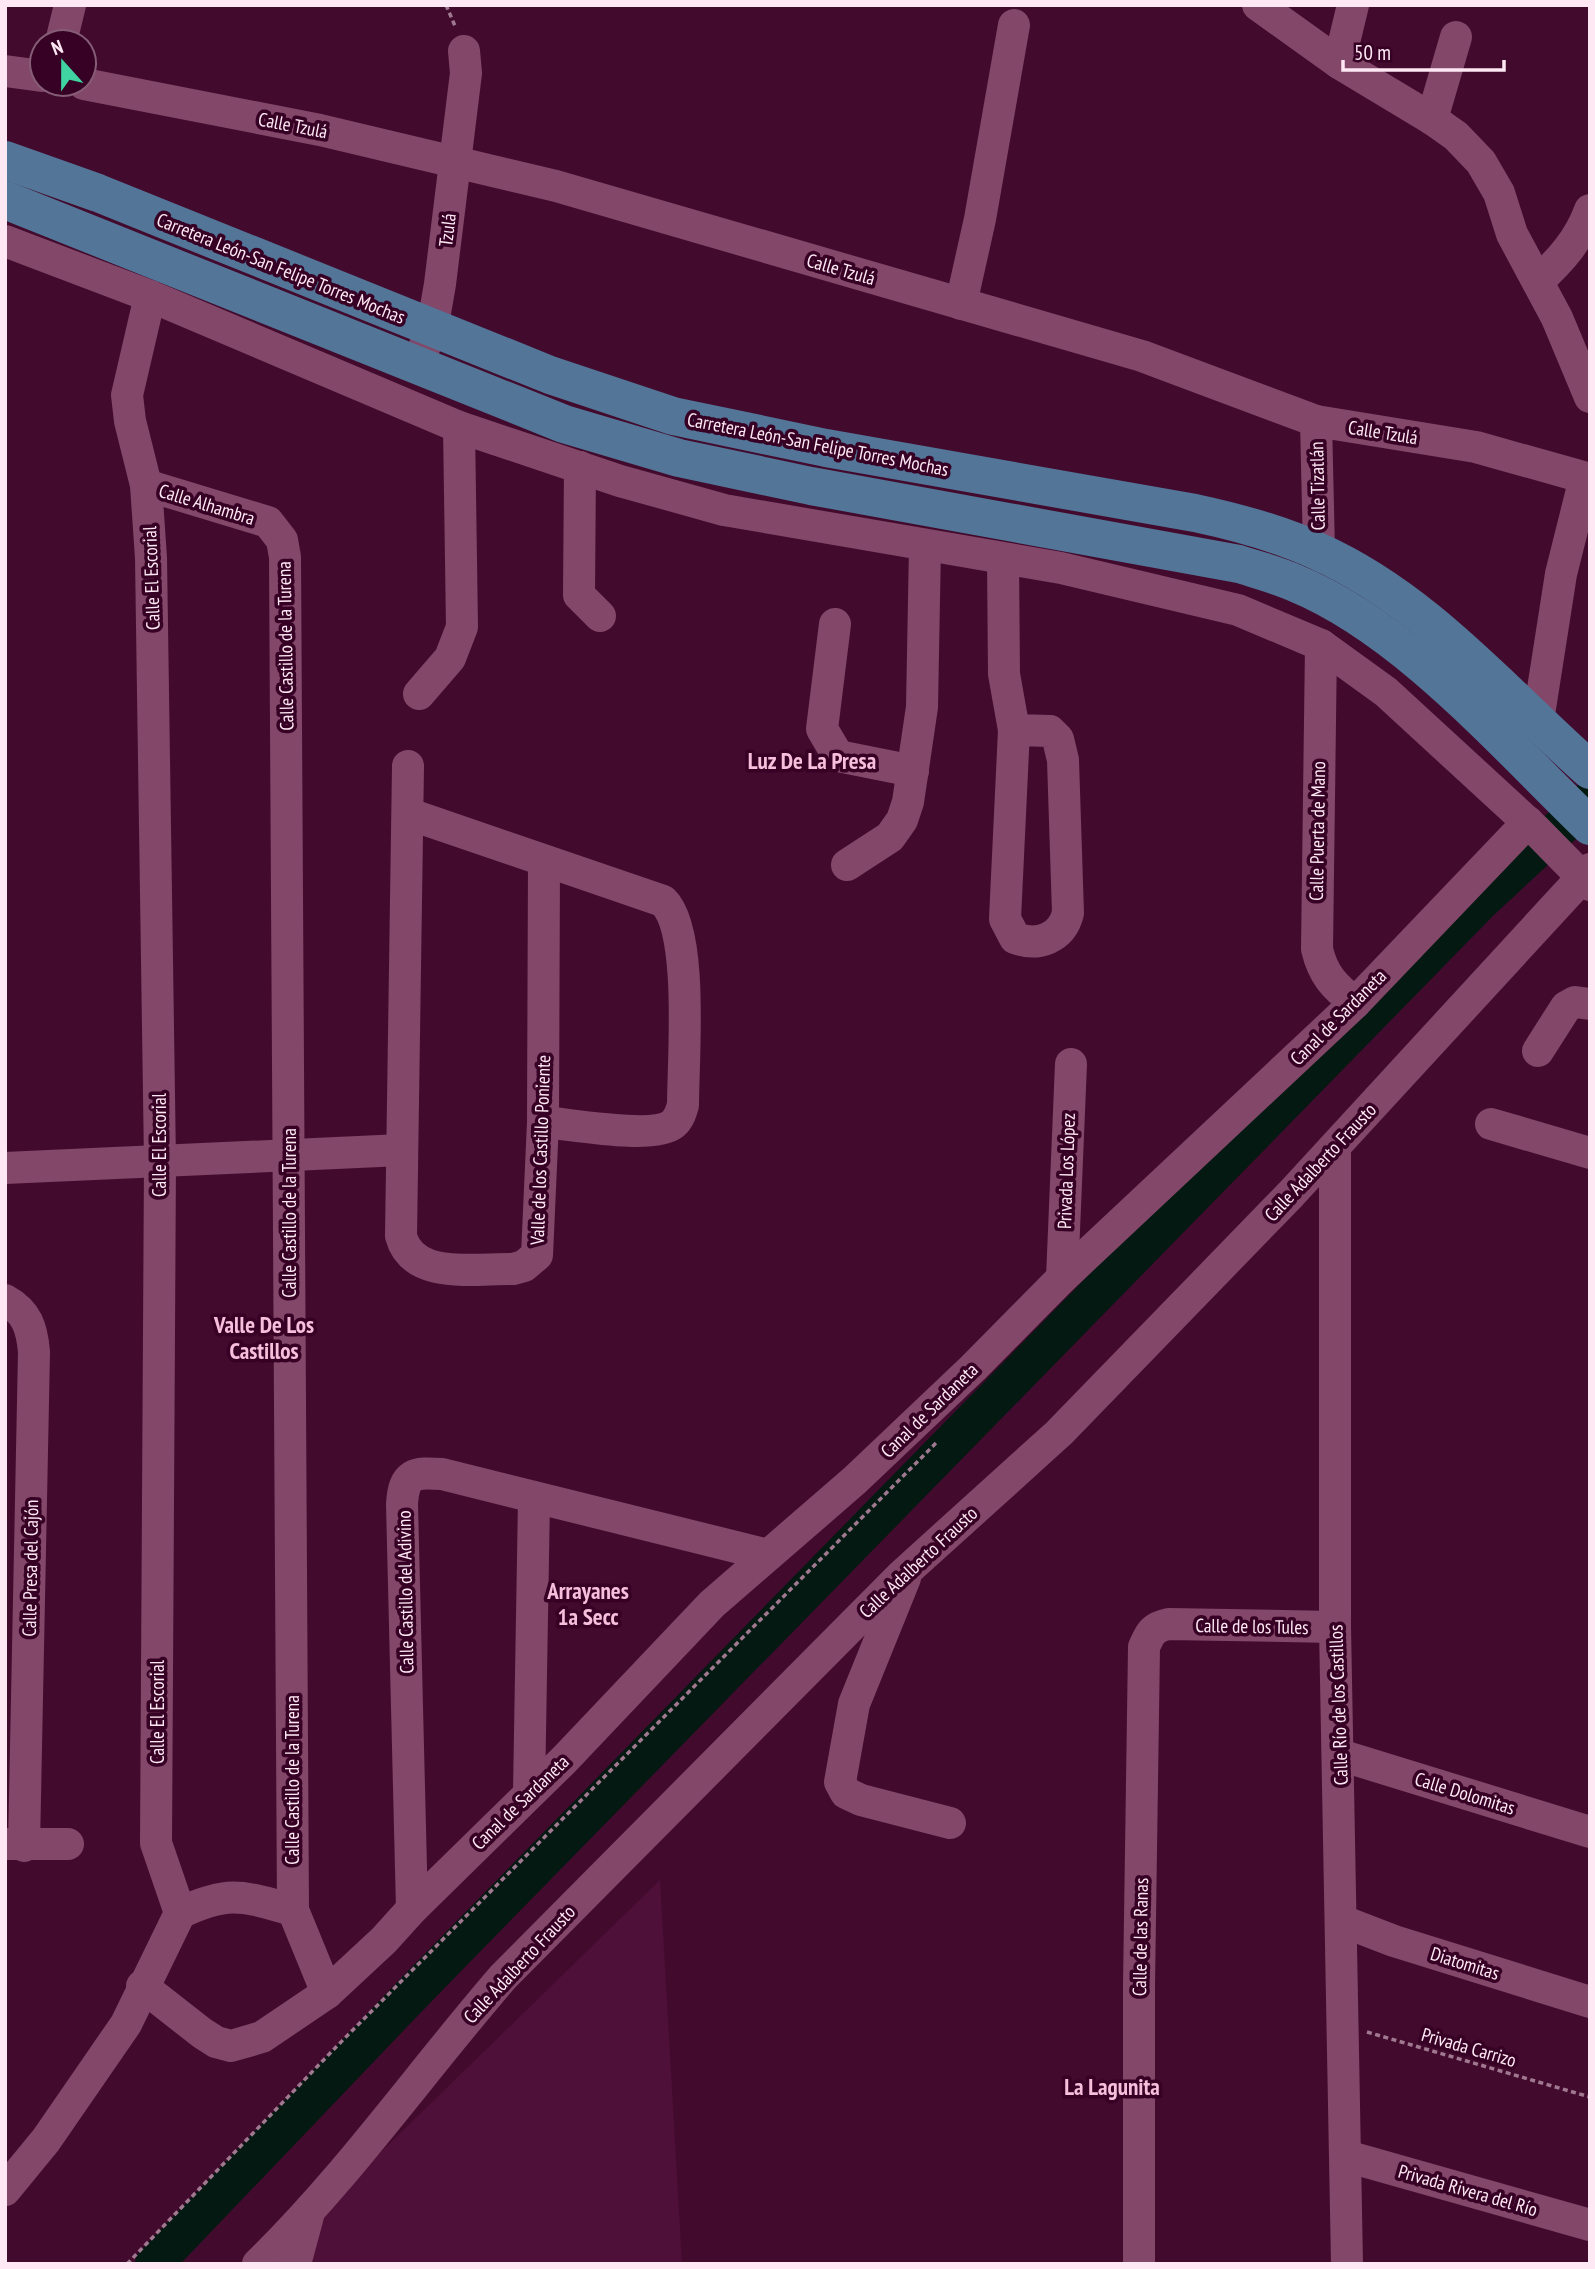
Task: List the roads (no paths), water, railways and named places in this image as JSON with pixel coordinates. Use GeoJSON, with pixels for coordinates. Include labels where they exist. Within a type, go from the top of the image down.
{"type":"FeatureCollection","features":[{"type":"Feature","properties":{"kind":"main road","name":"Carretera León-San Felipe Torres Mochas"},"geometry":{"type":"LineString","coordinates":[[5,160],[111,198],[432,330],[550,375],[673,416],[814,446],[1195,513],[1241,523],[1319,551],[1364,576],[1414,611],[1460,649],[1590,769]]}},
{"type":"Feature","properties":{"kind":"main road"},"geometry":{"type":"LineString","coordinates":[[5,200],[564,424],[679,458],[811,486],[1228,562],[1296,583],[1343,608],[1402,649],[1590,825]]}},
{"type":"Feature","properties":{"kind":"main road"},"geometry":{"type":"LineString","coordinates":[[415,365],[439,356],[452,357],[611,411],[649,417],[673,416]]}},
{"type":"Feature","properties":{"kind":"street"},"geometry":{"type":"LineString","coordinates":[[64,28],[70,5]]}},
{"type":"Feature","properties":{"kind":"street"},"geometry":{"type":"LineString","coordinates":[[1339,63],[1353,5]]}},
{"type":"Feature","properties":{"kind":"street"},"geometry":{"type":"LineString","coordinates":[[1263,7],[1339,63],[1456,136],[1481,162],[1499,193],[1512,234],[1538,281],[1590,397]]}},
{"type":"Feature","properties":{"kind":"street"},"geometry":{"type":"LineString","coordinates":[[961,304],[980,219],[1014,25]]}},
{"type":"Feature","properties":{"kind":"street"},"geometry":{"type":"LineString","coordinates":[[1432,119],[1456,37]]}},
{"type":"Feature","properties":{"kind":"street","name":"Tzulá"},"geometry":{"type":"LineString","coordinates":[[401,403],[432,330],[466,73],[464,51]]}},
{"type":"Feature","properties":{"kind":"street"},"geometry":{"type":"LineString","coordinates":[[5,71],[28,74]]}},
{"type":"Feature","properties":{"kind":"street","name":"Calle Tzulá"},"geometry":{"type":"LineString","coordinates":[[98,87],[320,130],[456,160],[556,186],[1142,356],[1316,421],[1476,447],[1587,478]]}},
{"type":"Feature","properties":{"kind":"street"},"geometry":{"type":"LineString","coordinates":[[1538,281],[1562,259],[1583,229],[1590,210]]}},
{"type":"Feature","properties":{"kind":"street"},"geometry":{"type":"LineString","coordinates":[[5,242],[150,296],[459,427],[723,510],[1060,568],[1238,610],[1321,645],[1386,692],[1582,873]]}},
{"type":"Feature","properties":{"kind":"street","name":"Calle El Escorial"},"geometry":{"type":"LineString","coordinates":[[150,296],[127,395],[146,485],[152,558],[160,1162],[156,1843],[180,1913]]}},
{"type":"Feature","properties":{"kind":"street","name":"Calle Tizatlán"},"geometry":{"type":"LineString","coordinates":[[1316,421],[1319,551]]}},
{"type":"Feature","properties":{"kind":"street"},"geometry":{"type":"LineString","coordinates":[[419,694],[450,657],[462,627],[459,427]]}},
{"type":"Feature","properties":{"kind":"street"},"geometry":{"type":"LineString","coordinates":[[580,467],[579,595],[600,616]]}},
{"type":"Feature","properties":{"kind":"street"},"geometry":{"type":"LineString","coordinates":[[1538,721],[1576,568],[1587,478]]}},
{"type":"Feature","properties":{"kind":"street","name":"Calle Alhambra"},"geometry":{"type":"LineString","coordinates":[[146,485],[268,522]]}},
{"type":"Feature","properties":{"kind":"street","name":"Calle Castillo de la Turena"},"geometry":{"type":"LineString","coordinates":[[268,522],[282,540],[285,556],[293,1910]]}},
{"type":"Feature","properties":{"kind":"street"},"geometry":{"type":"LineString","coordinates":[[847,866],[890,837],[902,820],[913,771],[922,708],[925,546]]}},
{"type":"Feature","properties":{"kind":"street"},"geometry":{"type":"LineString","coordinates":[[1003,559],[1004,674],[1014,730],[1005,919],[1015,938],[1026,942],[1051,938],[1061,930],[1068,912],[1063,761],[1058,739],[1050,731],[1014,730]]}},
{"type":"Feature","properties":{"kind":"street"},"geometry":{"type":"LineString","coordinates":[[835,624],[822,729],[828,744],[838,756],[913,771]]}},
{"type":"Feature","properties":{"kind":"street","name":"Calle Puerta de Mano"},"geometry":{"type":"LineString","coordinates":[[1321,645],[1317,949],[1322,969],[1332,984],[1354,1003]]}},
{"type":"Feature","properties":{"kind":"street","name":"Valle de los Castillo Poniente"},"geometry":{"type":"LineString","coordinates":[[408,766],[401,1236],[408,1254],[416,1261],[437,1268],[513,1269],[530,1262],[539,1246],[543,1122],[544,863]]}},
{"type":"Feature","properties":{"kind":"street"},"geometry":{"type":"LineString","coordinates":[[409,814],[544,863],[663,901],[670,908],[679,927],[682,948],[683,1105],[674,1124],[651,1131],[543,1122]]}},
{"type":"Feature","properties":{"kind":"street","name":"Canal de Sardaneta"},"geometry":{"type":"LineString","coordinates":[[142,1986],[216,2042],[231,2046],[251,2043],[327,1993],[384,1941],[412,1909],[645,1678],[712,1604],[856,1480],[1062,1278],[1354,1003],[1532,825]]}},
{"type":"Feature","properties":{"kind":"street","name":"Calle Adalberto Frausto"},"geometry":{"type":"LineString","coordinates":[[258,2264],[309,2214],[503,1977],[910,1567],[1059,1433],[1335,1147],[1582,873]]}},
{"type":"Feature","properties":{"kind":"street"},"geometry":{"type":"LineString","coordinates":[[1538,1051],[1566,1007],[1575,1002],[1590,1004]]}},
{"type":"Feature","properties":{"kind":"street","name":"Privada Los López"},"geometry":{"type":"LineString","coordinates":[[1062,1278],[1071,1065]]}},
{"type":"Feature","properties":{"kind":"street"},"geometry":{"type":"LineString","coordinates":[[1491,1124],[1590,1153]]}},
{"type":"Feature","properties":{"kind":"street","name":"Calle Río de los Castillos"},"geometry":{"type":"LineString","coordinates":[[1335,1147],[1335,1627],[1340,1755],[1340,2024],[1346,2156],[1347,2264]]}},
{"type":"Feature","properties":{"kind":"street"},"geometry":{"type":"LineString","coordinates":[[5,1167],[402,1150]]}},
{"type":"Feature","properties":{"kind":"street","name":"Calle Presa del Cajón"},"geometry":{"type":"LineString","coordinates":[[5,1300],[17,1307],[27,1318],[33,1334],[34,1352],[15,1845]]}},
{"type":"Feature","properties":{"kind":"street","name":"Calle Castillo del Adivino"},"geometry":{"type":"LineString","coordinates":[[412,1909],[403,1488],[408,1479],[419,1472],[442,1474],[768,1555]]}},
{"type":"Feature","properties":{"kind":"street"},"geometry":{"type":"LineString","coordinates":[[529,1792],[534,1499]]}},
{"type":"Feature","properties":{"kind":"street"},"geometry":{"type":"LineString","coordinates":[[910,1567],[854,1704],[840,1782],[846,1793],[861,1800],[950,1823]]}},
{"type":"Feature","properties":{"kind":"street","name":"Calle de los Tules"},"geometry":{"type":"LineString","coordinates":[[1169,1624],[1335,1627]]}},
{"type":"Feature","properties":{"kind":"street","name":"Calle de las Ranas"},"geometry":{"type":"LineString","coordinates":[[1139,2264],[1139,1985],[1144,1647],[1150,1633],[1157,1626],[1169,1624]]}},
{"type":"Feature","properties":{"kind":"street","name":"Calle Dolomitas"},"geometry":{"type":"LineString","coordinates":[[1340,1755],[1590,1832]]}},
{"type":"Feature","properties":{"kind":"street"},"geometry":{"type":"LineString","coordinates":[[15,1845],[68,1844]]}},
{"type":"Feature","properties":{"kind":"street"},"geometry":{"type":"LineString","coordinates":[[5,2190],[46,2140],[99,2067],[125,2024],[180,1913],[211,1899],[245,1897],[293,1910],[327,1993]]}},
{"type":"Feature","properties":{"kind":"street","name":"Diatomitas"},"geometry":{"type":"LineString","coordinates":[[1342,1921],[1394,1941],[1590,2002]]}},
{"type":"Feature","properties":{"kind":"street","name":"Privada Rivera del Río"},"geometry":{"type":"LineString","coordinates":[[1346,2156],[1590,2225]]}},
{"type":"Feature","properties":{"kind":"street"},"geometry":{"type":"LineString","coordinates":[[295,2264],[309,2214]]}},
{"type":"Feature","properties":{"kind":"waterway"},"geometry":{"type":"LineString","coordinates":[[154,2264],[416,1990],[1481,901],[1590,800]]}},
{"type":"Feature","properties":{"kind":"district","name":"Luz De La Presa"},"geometry":{"type":"Point","coordinates":[812,760]}},
{"type":"Feature","properties":{"kind":"district","name":"Valle De Los Castillos"},"geometry":{"type":"Point","coordinates":[264,1337]}},
{"type":"Feature","properties":{"kind":"district","name":"Arrayanes 1a Secc"},"geometry":{"type":"Point","coordinates":[588,1603]}},
{"type":"Feature","properties":{"kind":"district","name":"La Lagunita"},"geometry":{"type":"Point","coordinates":[1112,2086]}}]}
